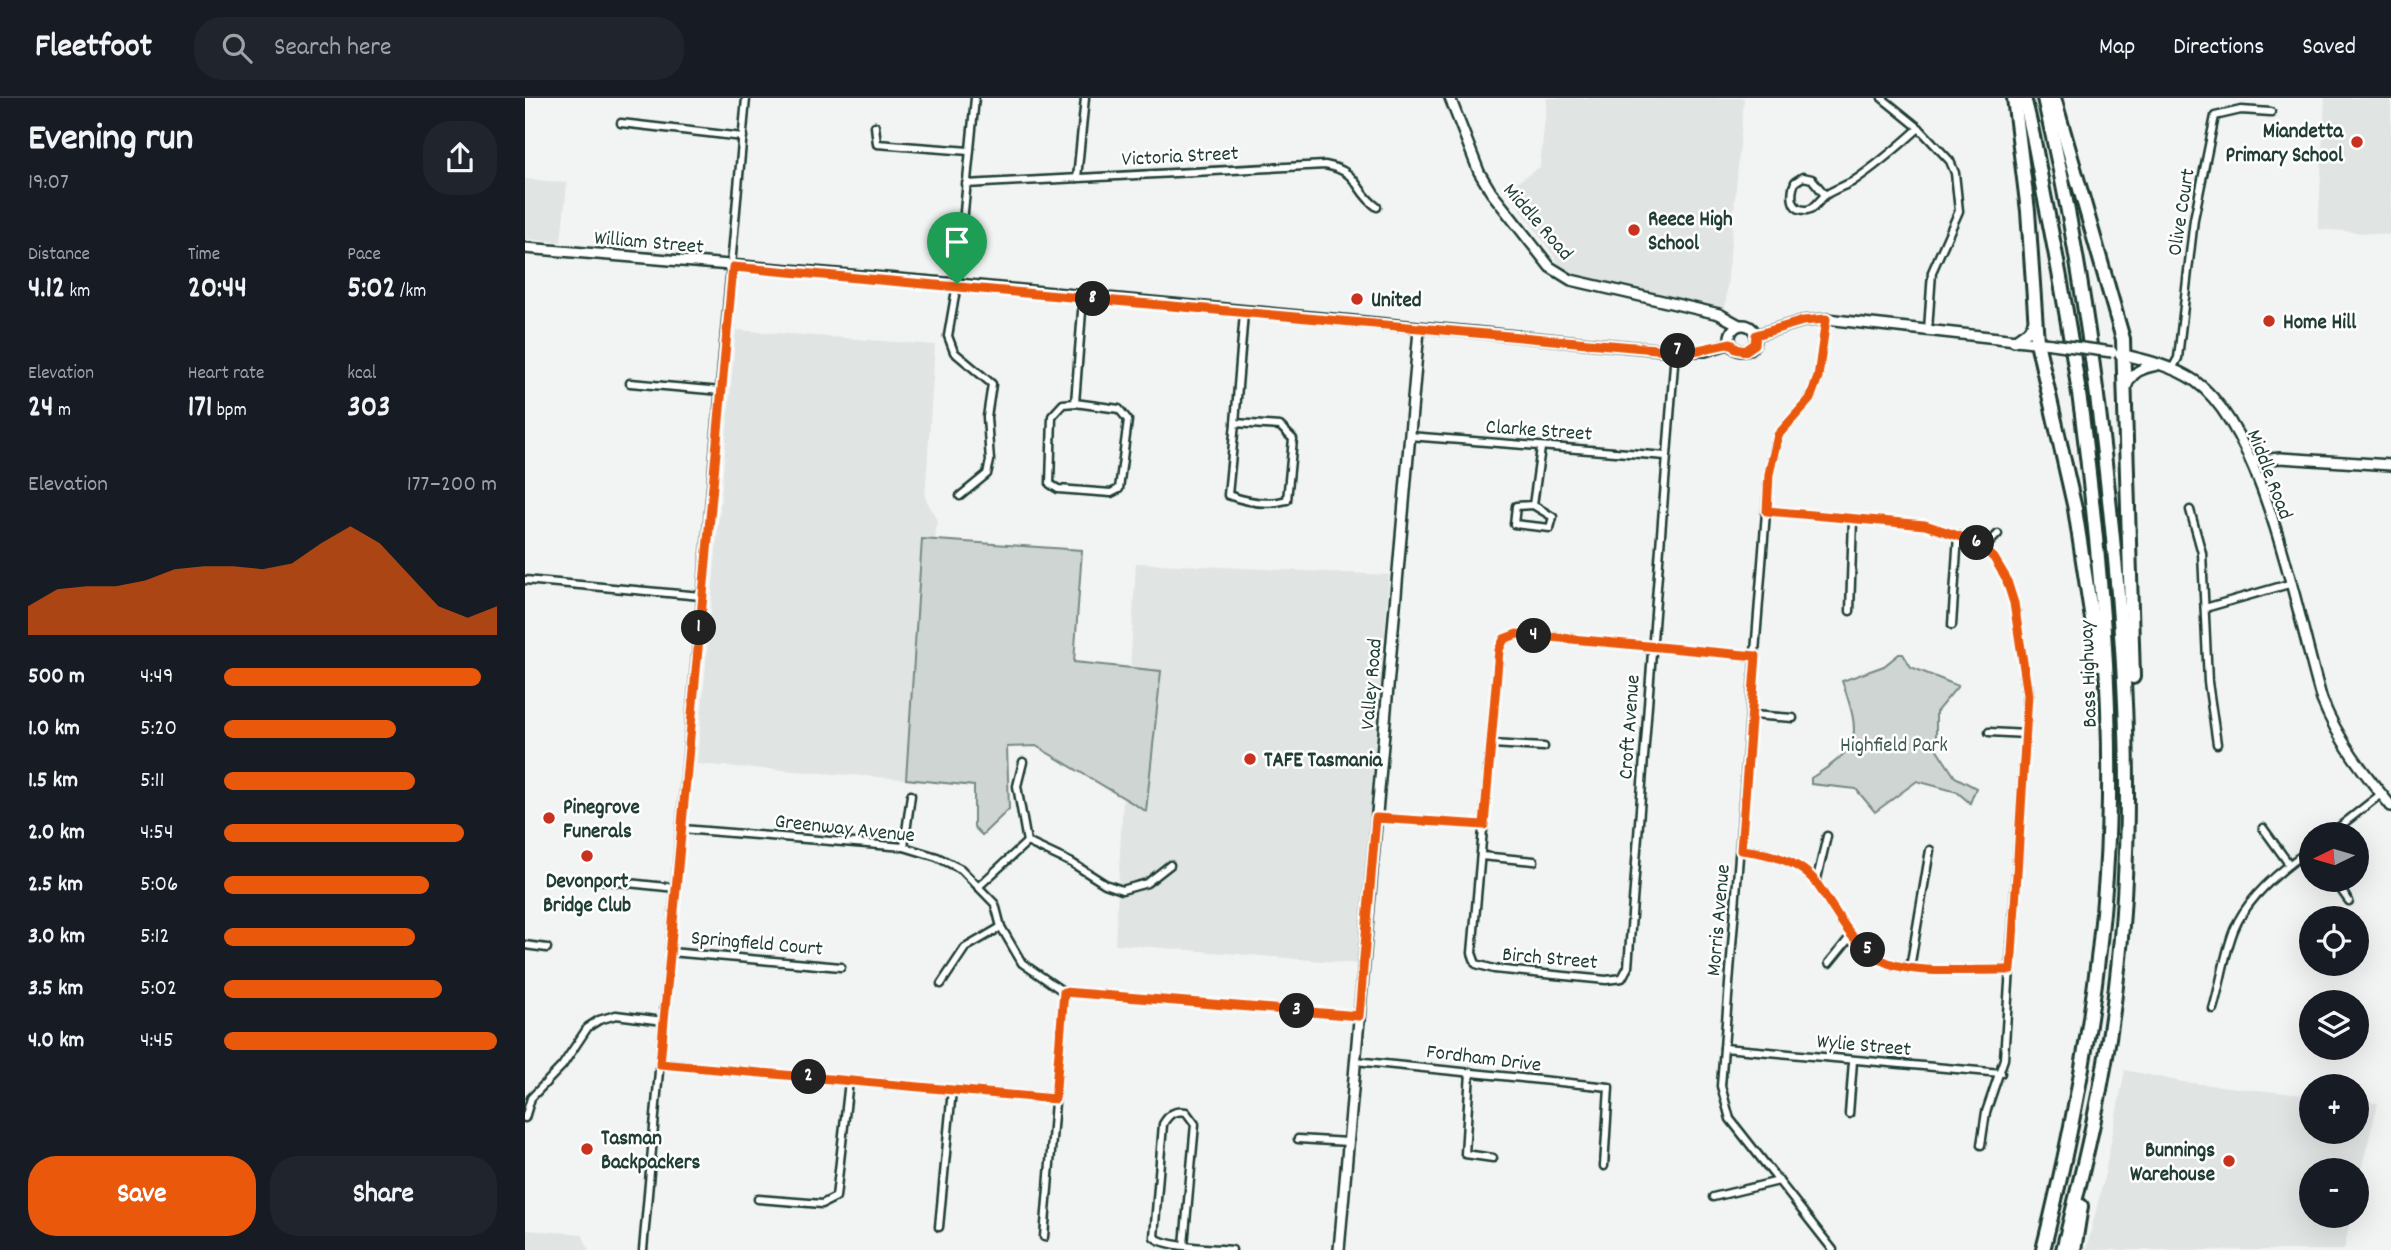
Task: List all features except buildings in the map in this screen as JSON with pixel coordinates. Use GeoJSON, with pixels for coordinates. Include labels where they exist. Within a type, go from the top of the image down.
{"type":"FeatureCollection","features":[{"type":"Feature","properties":{"kind":"highway"},"geometry":{"type":"LineString","coordinates":[[2014,98],[2028,211],[2037,342],[2075,509],[2095,630],[2109,758]]}},
{"type":"Feature","properties":{"kind":"highway","name":"Bass Highway"},"geometry":{"type":"LineString","coordinates":[[2024,98],[2075,363],[2104,614],[2109,758],[2106,873],[2098,964],[2084,1069],[2068,1152],[2043,1250]]}},
{"type":"Feature","properties":{"kind":"highway","name":"Bass Highway"},"geometry":{"type":"LineString","coordinates":[[2044,98],[2077,262],[2100,413],[2126,686],[2127,839],[2116,986],[2104,1074],[2063,1250]]}},
{"type":"Feature","properties":{"kind":"highway"},"geometry":{"type":"LineString","coordinates":[[2054,98],[2088,209],[2125,355],[2134,710],[2127,839]]}},
{"type":"Feature","properties":{"kind":"highway"},"geometry":{"type":"LineString","coordinates":[[2074,1250],[2087,1154]]}},
{"type":"Feature","properties":{"kind":"main road","name":"Middle Road"},"geometry":{"type":"LineString","coordinates":[[1450,98],[1479,172],[1490,192],[1559,274],[1719,314],[1739,326]]}},
{"type":"Feature","properties":{"kind":"main road","name":"William Street"},"geometry":{"type":"LineString","coordinates":[[525,248],[957,284],[1419,330],[1675,351],[1705,351],[1731,343]]}},
{"type":"Feature","properties":{"kind":"main road"},"geometry":{"type":"LineString","coordinates":[[2014,341],[2028,331],[2036,317]]}},
{"type":"Feature","properties":{"kind":"main road","name":"Middle Road"},"geometry":{"type":"LineString","coordinates":[[1756,335],[1803,321],[1826,319],[2112,352],[2159,364],[2195,381],[2222,408],[2238,431],[2251,461],[2315,676],[2332,724],[2391,806]]}},
{"type":"Feature","properties":{"kind":"main road"},"geometry":{"type":"LineString","coordinates":[[1739,326],[1748,326],[1756,335],[1755,344],[1749,350],[1740,351],[1731,343],[1732,331],[1739,326]]}},
{"type":"Feature","properties":{"kind":"main road","name":"Valley Road"},"geometry":{"type":"LineString","coordinates":[[1339,1250],[1419,330]]}},
{"type":"Feature","properties":{"kind":"main road"},"geometry":{"type":"LineString","coordinates":[[2124,392],[2131,375],[2144,367],[2159,364]]}},
{"type":"Feature","properties":{"kind":"main road"},"geometry":{"type":"LineString","coordinates":[[2251,461],[2280,458],[2391,465]]}},
{"type":"Feature","properties":{"kind":"street"},"geometry":{"type":"LineString","coordinates":[[643,1250],[733,267],[746,98]]}},
{"type":"Feature","properties":{"kind":"street"},"geometry":{"type":"LineString","coordinates":[[960,496],[987,474],[990,461],[987,417],[992,384],[954,352],[948,336],[957,284],[975,98]]}},
{"type":"Feature","properties":{"kind":"street"},"geometry":{"type":"LineString","coordinates":[[1077,178],[1086,98]]}},
{"type":"Feature","properties":{"kind":"street"},"geometry":{"type":"LineString","coordinates":[[1882,98],[1919,128],[1950,162],[1959,211],[1932,272],[1928,330]]}},
{"type":"Feature","properties":{"kind":"street","name":"Olive Court"},"geometry":{"type":"LineString","coordinates":[[2172,369],[2178,358],[2194,219],[2215,116],[2241,110],[2271,112]]}},
{"type":"Feature","properties":{"kind":"street"},"geometry":{"type":"LineString","coordinates":[[621,123],[743,136]]}},
{"type":"Feature","properties":{"kind":"street"},"geometry":{"type":"LineString","coordinates":[[875,126],[877,144],[969,150]]}},
{"type":"Feature","properties":{"kind":"street"},"geometry":{"type":"LineString","coordinates":[[1825,195],[1812,180],[1804,177],[1795,182],[1791,192],[1792,201],[1798,208],[1807,210],[1825,195],[1850,183],[1885,158],[1919,128]]}},
{"type":"Feature","properties":{"kind":"street","name":"Victoria Street"},"geometry":{"type":"LineString","coordinates":[[966,184],[1325,165],[1353,176],[1367,200],[1377,207]]}},
{"type":"Feature","properties":{"kind":"street"},"geometry":{"type":"LineString","coordinates":[[1075,403],[1083,298]]}},
{"type":"Feature","properties":{"kind":"street"},"geometry":{"type":"LineString","coordinates":[[1235,423],[1280,426],[1293,439],[1287,500],[1273,504],[1244,501],[1228,495],[1244,313]]}},
{"type":"Feature","properties":{"kind":"street","name":"Morris Avenue"},"geometry":{"type":"LineString","coordinates":[[1826,319],[1818,377],[1810,399],[1778,435],[1769,474],[1721,1086],[1724,1106],[1730,1119],[1833,1250]]}},
{"type":"Feature","properties":{"kind":"street","name":"Croft Avenue"},"geometry":{"type":"LineString","coordinates":[[1622,978],[1628,967],[1675,351]]}},
{"type":"Feature","properties":{"kind":"street"},"geometry":{"type":"LineString","coordinates":[[630,383],[721,391]]}},
{"type":"Feature","properties":{"kind":"street"},"geometry":{"type":"LineString","coordinates":[[1075,403],[1119,409],[1125,413],[1128,420],[1119,489],[1111,493],[1058,489],[1049,484],[1052,416],[1063,404],[1075,403]]}},
{"type":"Feature","properties":{"kind":"street","name":"Clarke Street"},"geometry":{"type":"LineString","coordinates":[[1409,436],[1666,456]]}},
{"type":"Feature","properties":{"kind":"street"},"geometry":{"type":"LineString","coordinates":[[1534,505],[1541,448]]}},
{"type":"Feature","properties":{"kind":"street"},"geometry":{"type":"LineString","coordinates":[[1534,505],[1553,517],[1550,528],[1514,524],[1516,506],[1534,505]]}},
{"type":"Feature","properties":{"kind":"street"},"geometry":{"type":"LineString","coordinates":[[2190,510],[2203,553],[2208,682],[2217,744]]}},
{"type":"Feature","properties":{"kind":"street"},"geometry":{"type":"LineString","coordinates":[[1767,511],[1925,525],[1958,535],[1983,549],[1994,558],[2006,578],[2014,603],[2028,695],[2011,970],[2001,1073],[1986,1112],[1981,1145]]}},
{"type":"Feature","properties":{"kind":"street"},"geometry":{"type":"LineString","coordinates":[[1850,611],[1853,519]]}},
{"type":"Feature","properties":{"kind":"street"},"geometry":{"type":"LineString","coordinates":[[1983,549],[1998,534]]}},
{"type":"Feature","properties":{"kind":"street"},"geometry":{"type":"LineString","coordinates":[[1952,625],[1958,535]]}},
{"type":"Feature","properties":{"kind":"street"},"geometry":{"type":"LineString","coordinates":[[525,580],[702,596]]}},
{"type":"Feature","properties":{"kind":"street"},"geometry":{"type":"LineString","coordinates":[[2206,608],[2289,584]]}},
{"type":"Feature","properties":{"kind":"street"},"geometry":{"type":"LineString","coordinates":[[1534,861],[1481,856],[1499,650],[1504,639],[1517,634],[1756,656]]}},
{"type":"Feature","properties":{"kind":"street"},"geometry":{"type":"LineString","coordinates":[[1752,715],[1793,718]]}},
{"type":"Feature","properties":{"kind":"street"},"geometry":{"type":"LineString","coordinates":[[1989,733],[2026,734]]}},
{"type":"Feature","properties":{"kind":"street"},"geometry":{"type":"LineString","coordinates":[[1492,744],[1544,747]]}},
{"type":"Feature","properties":{"kind":"street"},"geometry":{"type":"LineString","coordinates":[[1023,762],[1017,786],[1027,842]]}},
{"type":"Feature","properties":{"kind":"street"},"geometry":{"type":"LineString","coordinates":[[2345,822],[2381,794]]}},
{"type":"Feature","properties":{"kind":"street"},"geometry":{"type":"LineString","coordinates":[[904,847],[911,795]]}},
{"type":"Feature","properties":{"kind":"street"},"geometry":{"type":"LineString","coordinates":[[1376,818],[1484,825]]}},
{"type":"Feature","properties":{"kind":"street"},"geometry":{"type":"LineString","coordinates":[[2263,828],[2289,864]]}},
{"type":"Feature","properties":{"kind":"street","name":"Greenway Avenue"},"geometry":{"type":"LineString","coordinates":[[682,830],[904,847],[937,857],[961,869],[995,904],[1001,927],[1022,963],[1064,992],[1359,1016]]}},
{"type":"Feature","properties":{"kind":"street"},"geometry":{"type":"LineString","coordinates":[[1817,883],[1826,836]]}},
{"type":"Feature","properties":{"kind":"street"},"geometry":{"type":"LineString","coordinates":[[1027,842],[1072,863],[1105,884],[1122,890],[1147,883],[1170,865]]}},
{"type":"Feature","properties":{"kind":"street"},"geometry":{"type":"LineString","coordinates":[[978,887],[1027,842]]}},
{"type":"Feature","properties":{"kind":"street"},"geometry":{"type":"LineString","coordinates":[[1741,850],[1770,854],[1801,869],[1817,883],[1851,936],[1886,962],[1910,968],[2011,970]]}},
{"type":"Feature","properties":{"kind":"street"},"geometry":{"type":"LineString","coordinates":[[1910,968],[1930,850]]}},
{"type":"Feature","properties":{"kind":"street","name":"Birch Street"},"geometry":{"type":"LineString","coordinates":[[1481,856],[1472,953],[1476,964],[1494,970],[1606,980],[1622,978]]}},
{"type":"Feature","properties":{"kind":"street"},"geometry":{"type":"LineString","coordinates":[[2213,1009],[2240,917],[2289,864],[2299,857]]}},
{"type":"Feature","properties":{"kind":"street"},"geometry":{"type":"LineString","coordinates":[[583,881],[599,880],[676,888]]}},
{"type":"Feature","properties":{"kind":"street"},"geometry":{"type":"LineString","coordinates":[[2343,892],[2349,901]]}},
{"type":"Feature","properties":{"kind":"street"},"geometry":{"type":"LineString","coordinates":[[941,984],[965,948],[1001,927]]}},
{"type":"Feature","properties":{"kind":"street"},"geometry":{"type":"LineString","coordinates":[[1829,963],[1851,936]]}},
{"type":"Feature","properties":{"kind":"street"},"geometry":{"type":"LineString","coordinates":[[525,945],[547,948]]}},
{"type":"Feature","properties":{"kind":"street","name":"Springfield Court"},"geometry":{"type":"LineString","coordinates":[[670,952],[841,967]]}},
{"type":"Feature","properties":{"kind":"street"},"geometry":{"type":"LineString","coordinates":[[1044,1237],[1064,992]]}},
{"type":"Feature","properties":{"kind":"street"},"geometry":{"type":"LineString","coordinates":[[525,1118],[531,1098],[562,1066],[589,1027],[599,1020],[616,1015],[663,1021]]}},
{"type":"Feature","properties":{"kind":"street","name":"Wylie Street"},"geometry":{"type":"LineString","coordinates":[[1724,1048],[2001,1073]]}},
{"type":"Feature","properties":{"kind":"street","name":"Fordham Drive"},"geometry":{"type":"LineString","coordinates":[[1355,1061],[1609,1087],[1604,1166]]}},
{"type":"Feature","properties":{"kind":"street"},"geometry":{"type":"LineString","coordinates":[[1849,1114],[1853,1061]]}},
{"type":"Feature","properties":{"kind":"street"},"geometry":{"type":"LineString","coordinates":[[660,1064],[1055,1099]]}},
{"type":"Feature","properties":{"kind":"street"},"geometry":{"type":"LineString","coordinates":[[1471,1072],[1465,1154],[1493,1158]]}},
{"type":"Feature","properties":{"kind":"street"},"geometry":{"type":"LineString","coordinates":[[758,1199],[822,1204],[831,1203],[836,1197],[849,1081]]}},
{"type":"Feature","properties":{"kind":"street"},"geometry":{"type":"LineString","coordinates":[[939,1227],[952,1090]]}},
{"type":"Feature","properties":{"kind":"street"},"geometry":{"type":"LineString","coordinates":[[1184,1245],[1195,1124],[1186,1112],[1178,1111],[1168,1115],[1163,1124],[1154,1237],[1159,1242],[1184,1245],[1232,1250]]}},
{"type":"Feature","properties":{"kind":"street"},"geometry":{"type":"LineString","coordinates":[[1298,1139],[1348,1142]]}},
{"type":"Feature","properties":{"kind":"street"},"geometry":{"type":"LineString","coordinates":[[1713,1197],[1779,1181]]}},
{"type":"Feature","properties":{"kind":"shaded area","name":"Reece High School"},"geometry":{"type":"Polygon","coordinates":[[[1547,98],[1744,98],[1725,310],[1564,271],[1507,189],[1540,167],[1547,98]]]}},
{"type":"Feature","properties":{"kind":"shaded area","name":"Miandetta Primary School"},"geometry":{"type":"Polygon","coordinates":[[[2325,98],[2391,98],[2391,235],[2318,229],[2325,98]]]}},
{"type":"Feature","properties":{"kind":"shaded area"},"geometry":{"type":"Polygon","coordinates":[[[525,179],[567,183],[561,242],[525,239],[525,179]]]}},
{"type":"Feature","properties":{"kind":"shaded area"},"geometry":{"type":"Polygon","coordinates":[[[736,330],[935,345],[925,498],[937,519],[925,649],[912,712],[906,779],[697,764],[736,330]]]}},
{"type":"Feature","properties":{"kind":"shaded area","name":"TAFE Tasmania"},"geometry":{"type":"Polygon","coordinates":[[[1136,563],[1389,575],[1360,964],[1115,944],[1136,563]]]}},
{"type":"Feature","properties":{"kind":"shaded area"},"geometry":{"type":"Polygon","coordinates":[[[2125,1070],[2182,1082],[2299,1095],[2299,1144],[2368,1144],[2364,1158],[2299,1158],[2299,1228],[2349,1228],[2344,1250],[2086,1250],[2103,1183],[2125,1070]]]}},
{"type":"Feature","properties":{"kind":"shaded area"},"geometry":{"type":"Polygon","coordinates":[[[2369,1102],[2378,1103],[2369,1138],[2369,1102]]]}},
{"type":"Feature","properties":{"kind":"shaded area"},"geometry":{"type":"Polygon","coordinates":[[[525,1230],[582,1234],[589,1250],[525,1250],[525,1230]]]}},
{"type":"Feature","properties":{"kind":"green space"},"geometry":{"type":"Polygon","coordinates":[[[922,539],[1082,550],[1074,662],[1161,671],[1146,811],[1036,746],[1007,747],[1009,809],[982,835],[974,827],[974,786],[906,779],[922,539]]]}},
{"type":"Feature","properties":{"kind":"green space","name":"Highfield Park"},"geometry":{"type":"Polygon","coordinates":[[[1899,654],[1903,654],[1911,667],[1958,686],[1936,712],[1936,748],[1955,777],[1976,788],[1970,803],[1957,792],[1917,781],[1875,812],[1856,789],[1811,784],[1811,778],[1840,758],[1853,738],[1852,715],[1842,681],[1884,666],[1899,654]]]}},
{"type":"Feature","properties":{"kind":"place","name":"Miandetta Primary School"},"geometry":{"type":"Point","coordinates":[2357,142]}},
{"type":"Feature","properties":{"kind":"place","name":"Reece High School"},"geometry":{"type":"Point","coordinates":[1634,230]}},
{"type":"Feature","properties":{"kind":"place","name":"United"},"geometry":{"type":"Point","coordinates":[1357,299]}},
{"type":"Feature","properties":{"kind":"place","name":"Home Hill"},"geometry":{"type":"Point","coordinates":[2269,321]}},
{"type":"Feature","properties":{"kind":"place","name":"TAFE Tasmania"},"geometry":{"type":"Point","coordinates":[1250,759]}},
{"type":"Feature","properties":{"kind":"place","name":"Pinegrove Funerals"},"geometry":{"type":"Point","coordinates":[549,818]}},
{"type":"Feature","properties":{"kind":"place","name":"Devonport Bridge Club"},"geometry":{"type":"Point","coordinates":[587,856]}},
{"type":"Feature","properties":{"kind":"place","name":"Tasman Backpackers"},"geometry":{"type":"Point","coordinates":[587,1149]}},
{"type":"Feature","properties":{"kind":"place","name":"Bunnings Warehouse"},"geometry":{"type":"Point","coordinates":[2229,1161]}},
{"type":"Feature","properties":{"kind":"route"},"geometry":{"type":"LineString","coordinates":[[733,267],[957,284],[1419,330],[1689,352],[1719,348],[1731,343],[1736,349],[1745,351],[1755,344],[1756,335],[1803,321],[1826,319],[1818,377],[1810,399],[1778,435],[1769,474],[1767,511],[1925,525],[1977,542],[1994,558],[2006,578],[2014,603],[2028,695],[2011,970],[1910,968],[1886,962],[1851,936],[1817,883],[1801,869],[1770,854],[1741,850],[1756,656],[1517,634],[1504,639],[1499,650],[1484,825],[1376,818],[1359,1016],[1064,992],[1055,1099],[660,1064],[733,267]]}}]}
